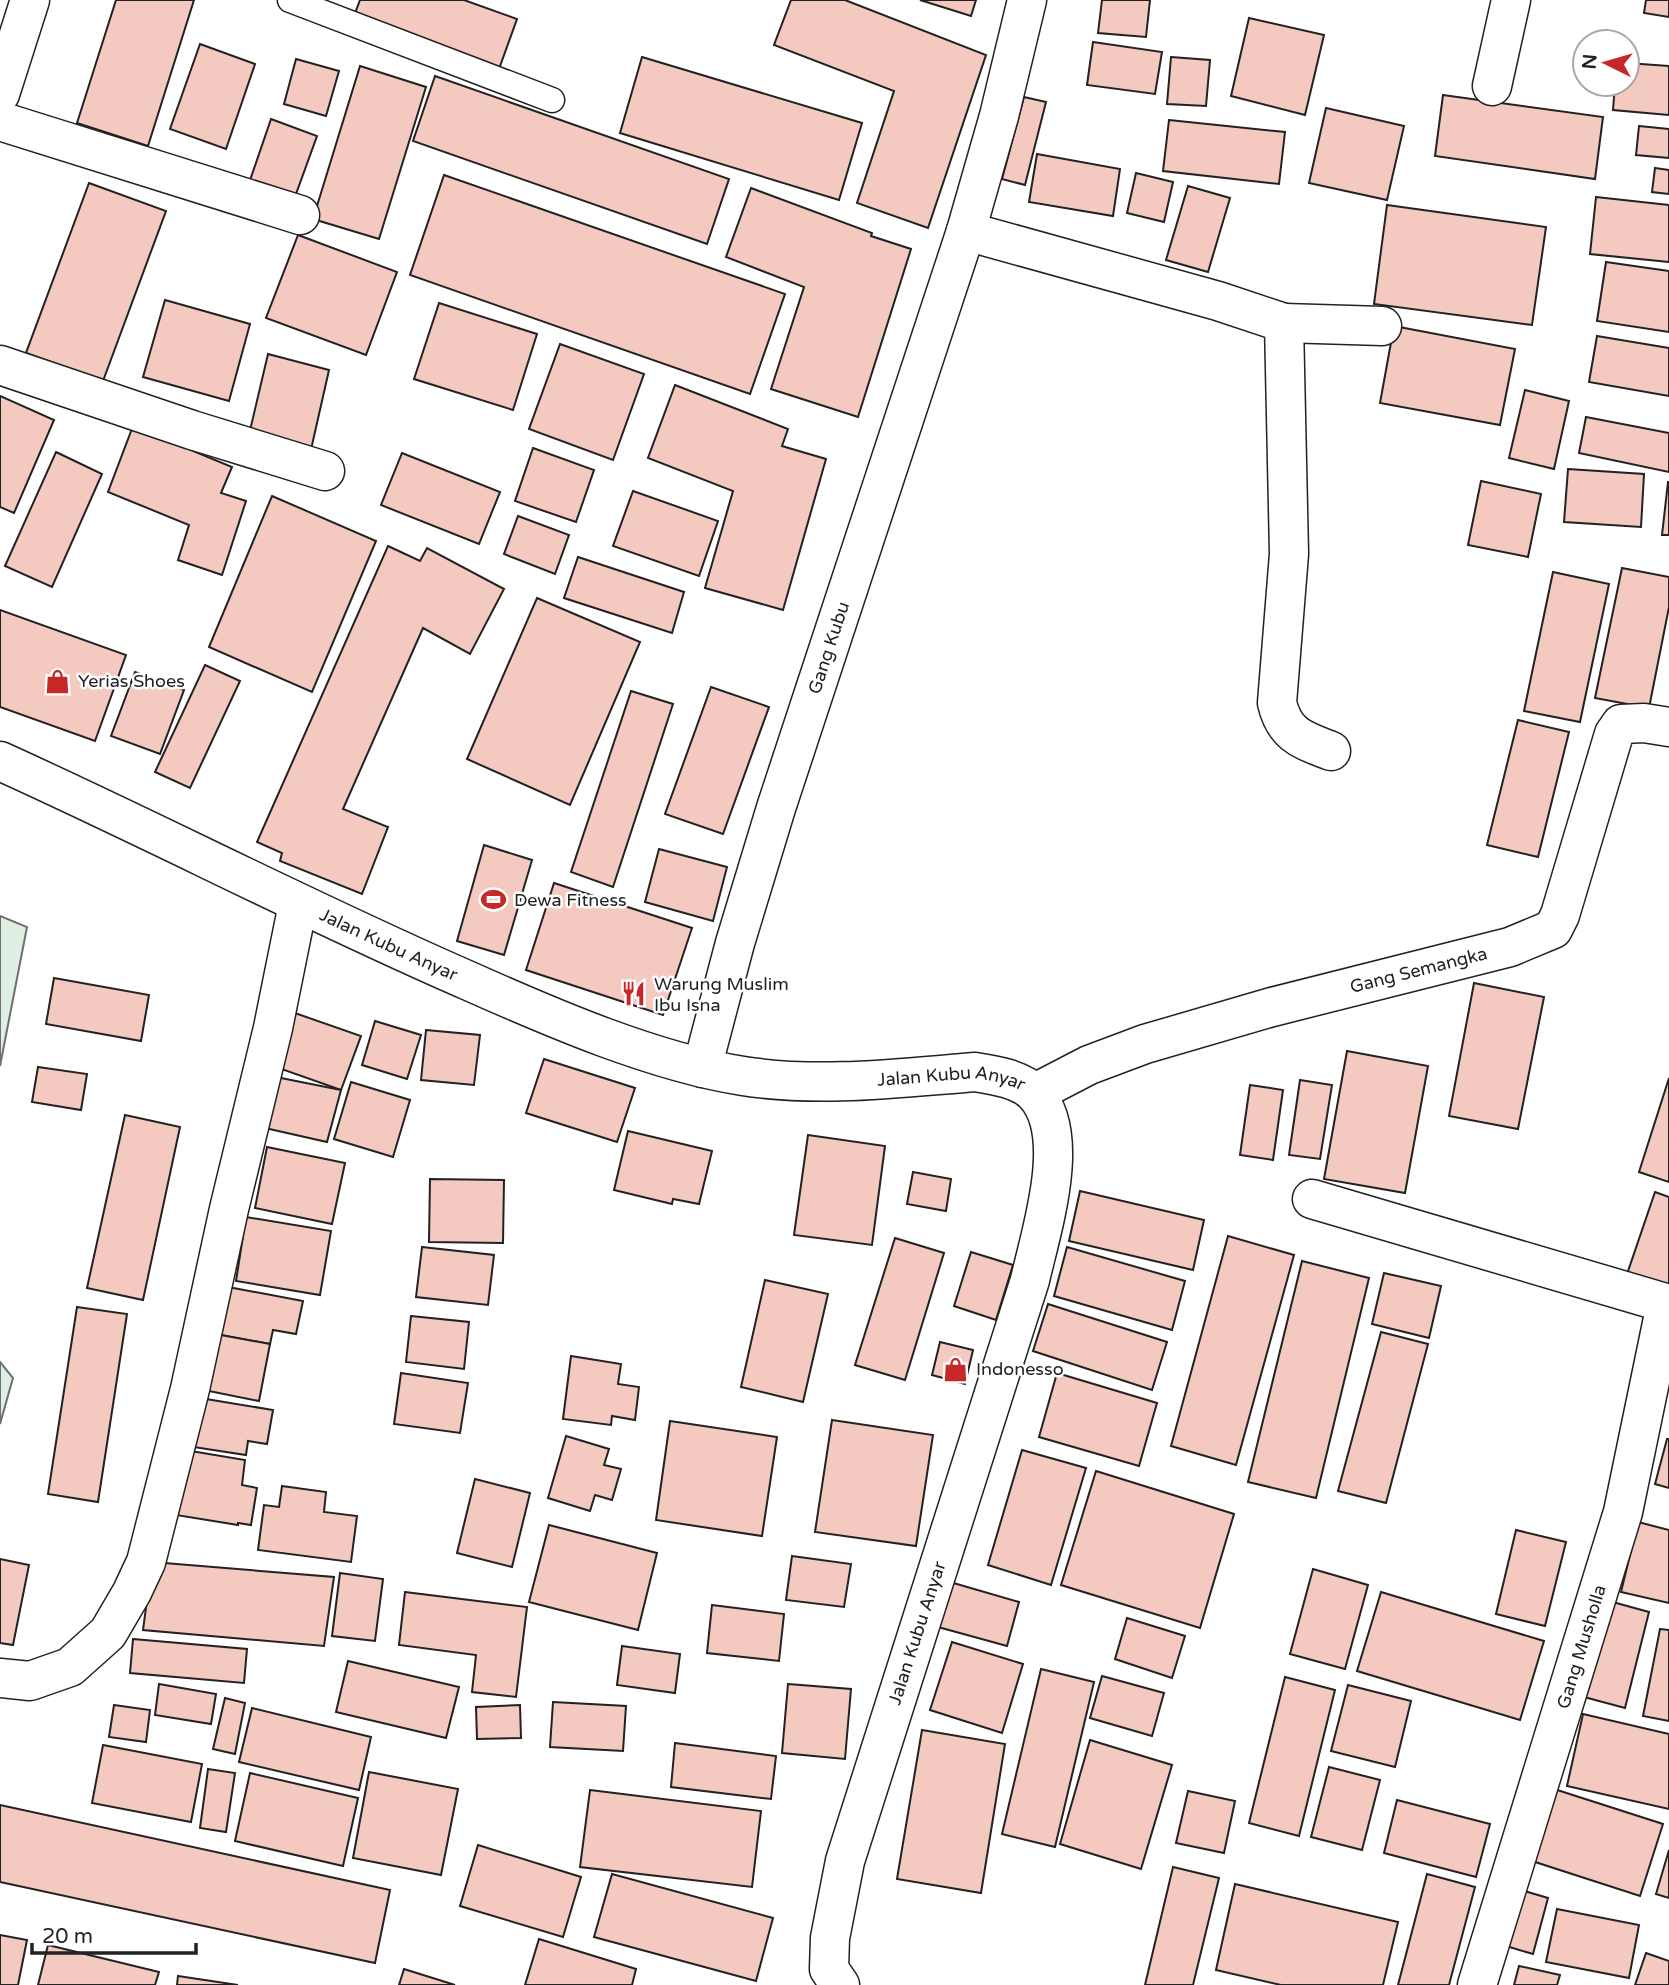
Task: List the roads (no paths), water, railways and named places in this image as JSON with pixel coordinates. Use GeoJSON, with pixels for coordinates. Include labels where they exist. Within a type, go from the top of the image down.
{"type":"FeatureCollection","features":[{"type":"Feature","properties":{"kind":"street"},"geometry":{"type":"LineString","coordinates":[[0,94],[30,0]]}},
{"type":"Feature","properties":{"kind":"street","name":"Gang Kubu"},"geometry":{"type":"LineString","coordinates":[[702,1068],[735,943],[776,808],[966,231],[999,116],[1027,0]]}},
{"type":"Feature","properties":{"kind":"street"},"geometry":{"type":"LineString","coordinates":[[1492,86],[1511,0]]}},
{"type":"Feature","properties":{"kind":"street"},"geometry":{"type":"LineString","coordinates":[[0,121],[300,215]]}},
{"type":"Feature","properties":{"kind":"street"},"geometry":{"type":"LineString","coordinates":[[966,231],[1218,301],[1284,323],[1382,326]]}},
{"type":"Feature","properties":{"kind":"street"},"geometry":{"type":"LineString","coordinates":[[1284,323],[1289,554],[1277,703],[1281,720],[1289,729],[1304,740],[1331,751]]}},
{"type":"Feature","properties":{"kind":"street"},"geometry":{"type":"LineString","coordinates":[[0,365],[192,430],[325,471]]}},
{"type":"Feature","properties":{"kind":"street","name":"Gang Semangka"},"geometry":{"type":"LineString","coordinates":[[1035,1093],[1088,1065],[1144,1044],[1272,1007],[1510,947],[1553,929],[1560,915],[1614,734],[1621,724],[1631,722],[1669,727]]}},
{"type":"Feature","properties":{"kind":"street","name":"Jalan Kubu Anyar"},"geometry":{"type":"LineString","coordinates":[[0,761],[298,904],[502,996],[611,1039],[702,1068],[745,1076],[811,1082],[975,1072],[998,1076],[1035,1093],[1049,1119],[1055,1144],[1045,1215],[1030,1280],[845,1861],[830,1938],[829,1969],[840,1985]]}},
{"type":"Feature","properties":{"kind":"street"},"geometry":{"type":"LineString","coordinates":[[0,1678],[30,1681],[70,1667],[108,1633],[146,1562],[190,1389],[229,1209],[273,1028],[298,904]]}},
{"type":"Feature","properties":{"kind":"street"},"geometry":{"type":"LineString","coordinates":[[1312,1199],[1668,1304]]}},
{"type":"Feature","properties":{"kind":"street","name":"Gang Musholla"},"geometry":{"type":"LineString","coordinates":[[1477,1985],[1623,1511],[1668,1304]]}},
{"type":"Feature","properties":{"kind":"lane"},"geometry":{"type":"LineString","coordinates":[[290,0],[552,100]]}},
{"type":"Feature","properties":{"kind":"place","name":"Yerias Shoes"},"geometry":{"type":"Point","coordinates":[58,681]}},
{"type":"Feature","properties":{"kind":"place","name":"Dewa Fitness"},"geometry":{"type":"Point","coordinates":[494,900]}},
{"type":"Feature","properties":{"kind":"place","name":"Warung Muslim Ibu Isna"},"geometry":{"type":"Point","coordinates":[634,994]}},
{"type":"Feature","properties":{"kind":"place","name":"Indonesso"},"geometry":{"type":"Point","coordinates":[956,1369]}}]}
